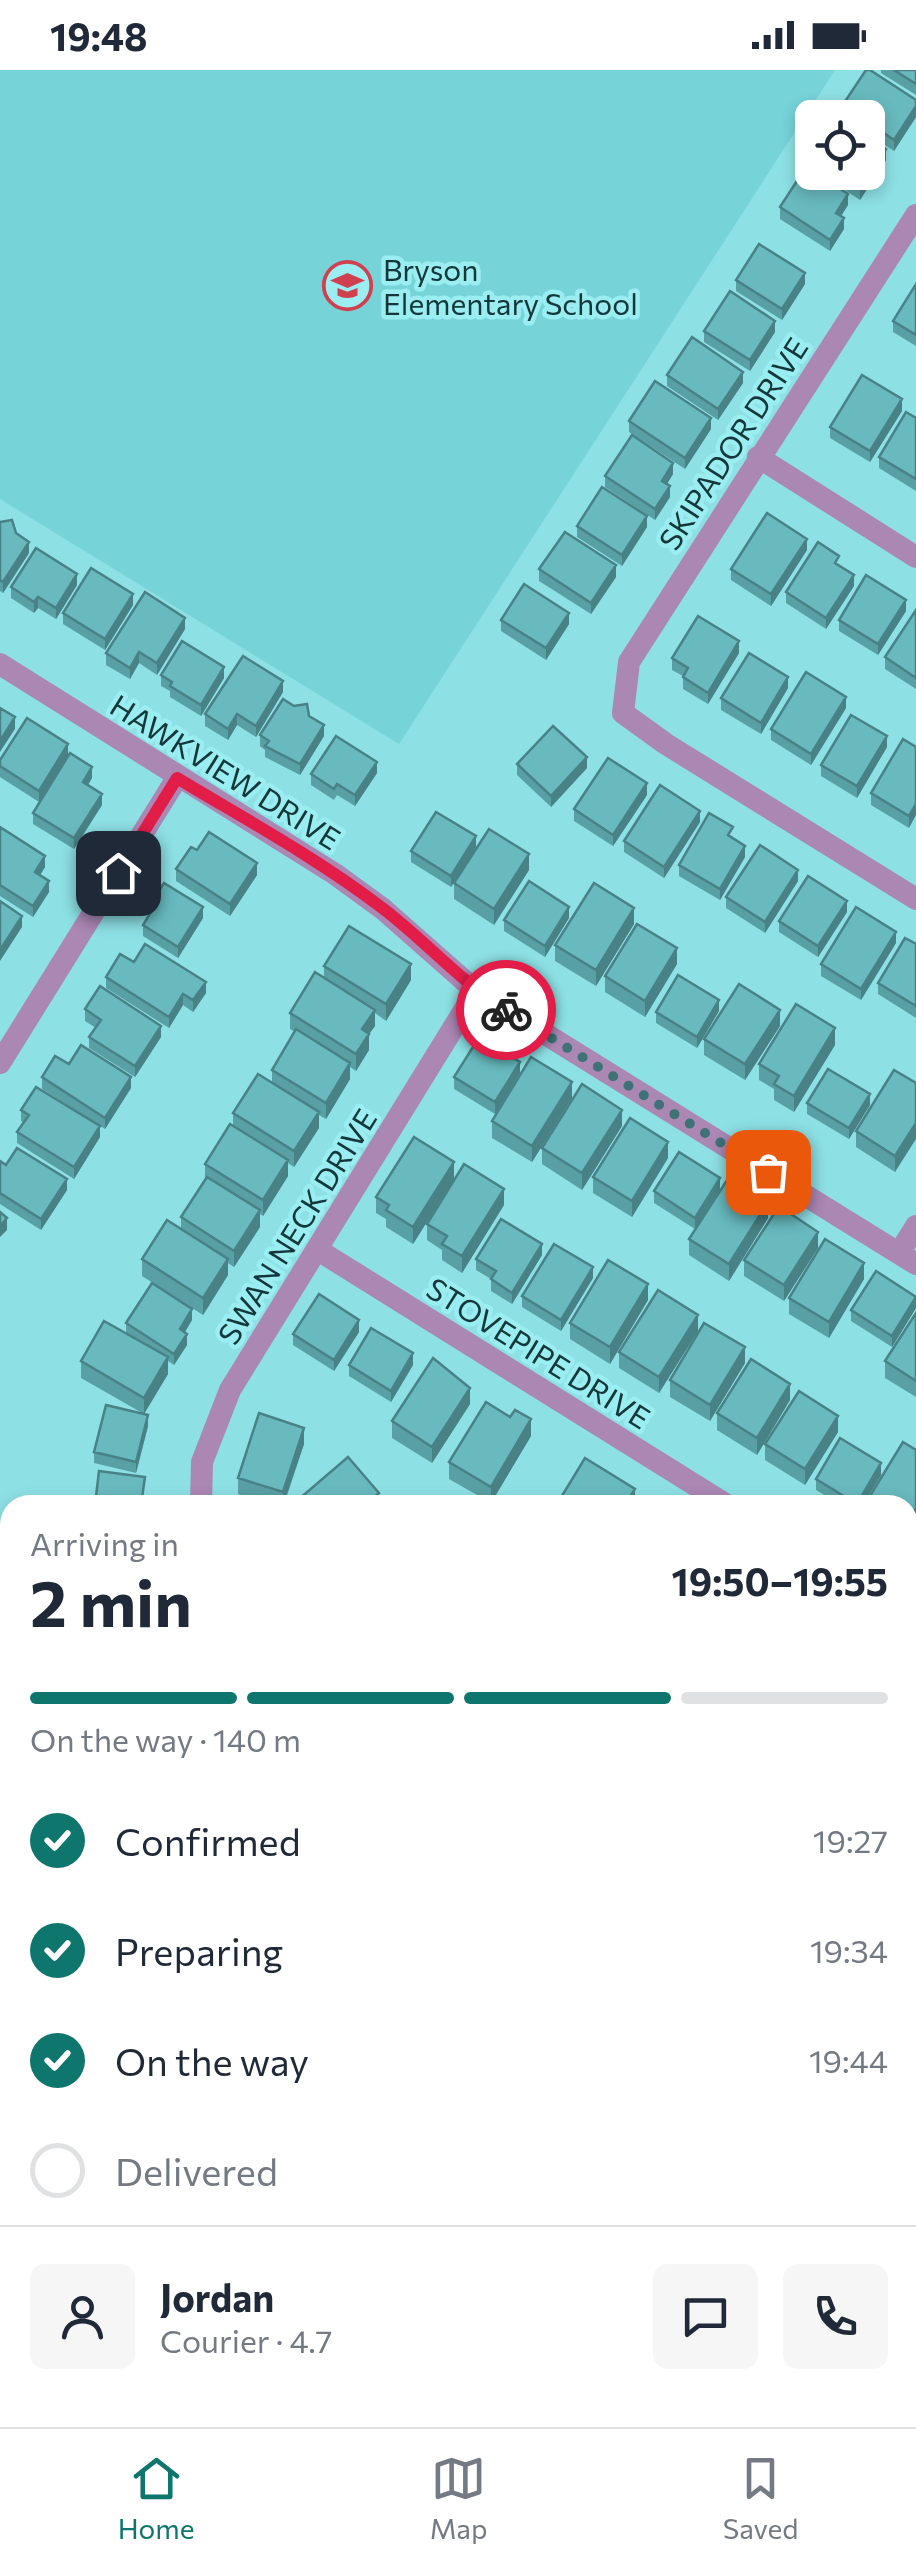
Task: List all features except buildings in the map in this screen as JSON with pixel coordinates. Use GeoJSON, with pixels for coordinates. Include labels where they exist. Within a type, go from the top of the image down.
{"type":"FeatureCollection","features":[{"type":"Feature","properties":{"kind":"street","name":"SKIPADOR DRIVE"},"geometry":{"type":"LineString","coordinates":[[915,219],[629,662],[623,713],[666,744],[916,899]]}},
{"type":"Feature","properties":{"kind":"street"},"geometry":{"type":"LineString","coordinates":[[758,457],[916,557]]}},
{"type":"Feature","properties":{"kind":"street","name":"HAWKVIEW DRIVE"},"geometry":{"type":"LineString","coordinates":[[0,664],[335,874],[384,909],[476,991],[907,1258]]}},
{"type":"Feature","properties":{"kind":"street"},"geometry":{"type":"LineString","coordinates":[[0,1063],[177,778]]}},
{"type":"Feature","properties":{"kind":"street","name":"SWAN NECK DRIVE"},"geometry":{"type":"LineString","coordinates":[[200,1495],[202,1462],[218,1413],[476,991]]}},
{"type":"Feature","properties":{"kind":"street"},"geometry":{"type":"LineString","coordinates":[[907,1258],[916,1226]]}},
{"type":"Feature","properties":{"kind":"street","name":"STOVEPIPE DRIVE"},"geometry":{"type":"LineString","coordinates":[[318,1250],[703,1495]]}},
{"type":"Feature","properties":{"kind":"shaded area","name":"Bryson Elementary School"},"geometry":{"type":"Polygon","coordinates":[[[0,70],[835,70],[816,100],[795,100],[795,132],[399,744],[0,499],[0,70]]]}},
{"type":"Feature","properties":{"kind":"way so far"},"geometry":{"type":"LineString","coordinates":[[506,1010],[768,1172]]}},
{"type":"Feature","properties":{"kind":"place","name":"Bryson Elementary School"},"geometry":{"type":"Point","coordinates":[348,285]}},
{"type":"Feature","properties":{"kind":"route"},"geometry":{"type":"LineString","coordinates":[[118,873],[177,778],[335,874],[384,909],[451,973],[506,1010]]}}]}
